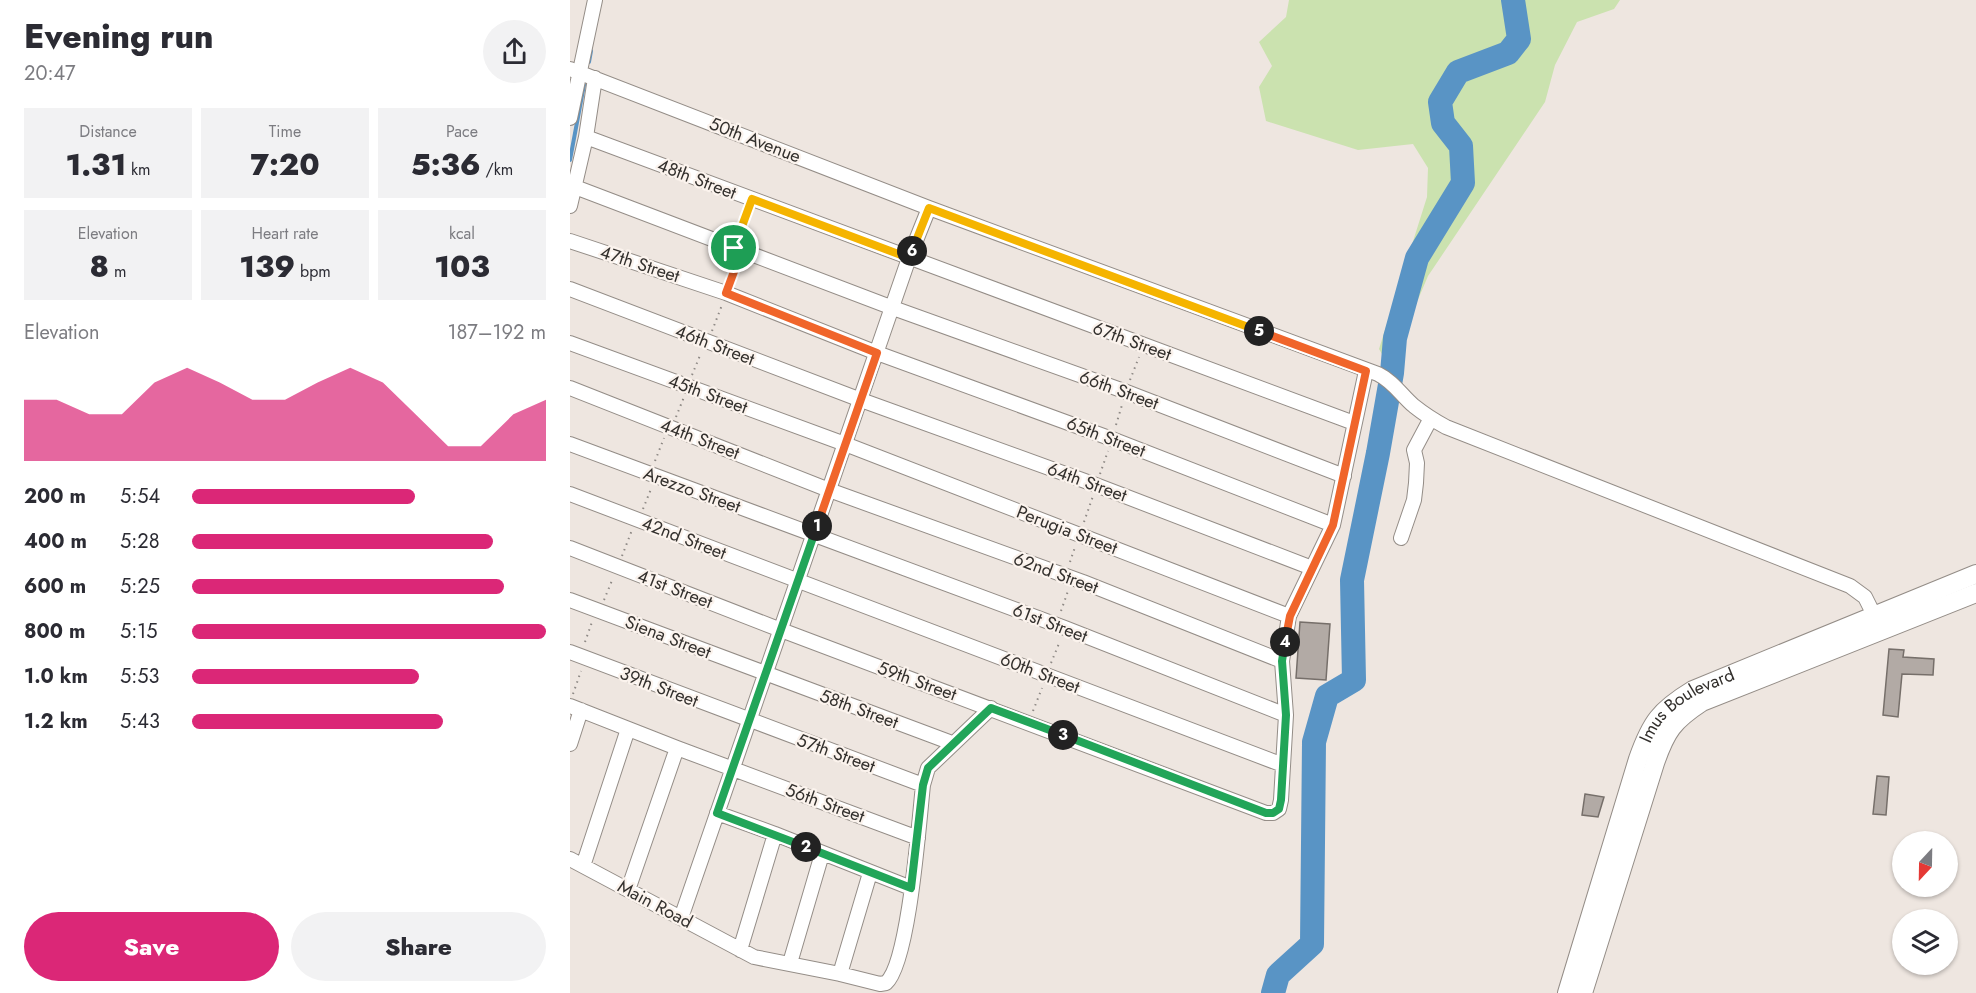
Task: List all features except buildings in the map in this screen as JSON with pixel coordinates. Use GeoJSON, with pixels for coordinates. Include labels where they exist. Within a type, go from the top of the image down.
{"type":"FeatureCollection","features":[{"type":"Feature","properties":{"kind":"main road","name":"Imus Boulevard"},"geometry":{"type":"LineString","coordinates":[[1583,993],[1655,763],[1671,727],[1686,712],[1702,702],[1878,623],[1976,574]]}},
{"type":"Feature","properties":{"kind":"main road","name":"Imus Boulevard"},"geometry":{"type":"LineString","coordinates":[[1567,993],[1638,759],[1646,736],[1658,717],[1674,702],[1693,690],[1878,623],[1976,593]]}},
{"type":"Feature","properties":{"kind":"street"},"geometry":{"type":"LineString","coordinates":[[570,118],[575,71],[596,0]]}},
{"type":"Feature","properties":{"kind":"street","name":"50th Avenue"},"geometry":{"type":"LineString","coordinates":[[575,71],[929,208],[1386,378],[1412,404],[1431,418]]}},
{"type":"Feature","properties":{"kind":"street"},"geometry":{"type":"LineString","coordinates":[[570,206],[586,137],[595,78]]}},
{"type":"Feature","properties":{"kind":"street","name":"48th Street"},"geometry":{"type":"LineString","coordinates":[[586,137],[909,258]]}},
{"type":"Feature","properties":{"kind":"street"},"geometry":{"type":"LineString","coordinates":[[575,187],[893,308]]}},
{"type":"Feature","properties":{"kind":"street"},"geometry":{"type":"LineString","coordinates":[[681,918],[909,258],[929,208]]}},
{"type":"Feature","properties":{"kind":"street","name":"47th Street"},"geometry":{"type":"LineString","coordinates":[[570,241],[726,293],[877,353]]}},
{"type":"Feature","properties":{"kind":"street","name":"67th Street"},"geometry":{"type":"LineString","coordinates":[[909,258],[1354,423]]}},
{"type":"Feature","properties":{"kind":"street","name":"46th Street"},"geometry":{"type":"LineString","coordinates":[[570,289],[861,400]]}},
{"type":"Feature","properties":{"kind":"street","name":"66th Street"},"geometry":{"type":"LineString","coordinates":[[893,308],[1126,392],[1344,476]]}},
{"type":"Feature","properties":{"kind":"street","name":"45th Street"},"geometry":{"type":"LineString","coordinates":[[570,343],[845,444]]}},
{"type":"Feature","properties":{"kind":"street","name":"65th Street"},"geometry":{"type":"LineString","coordinates":[[877,353],[1112,439],[1333,525]]}},
{"type":"Feature","properties":{"kind":"street"},"geometry":{"type":"LineString","coordinates":[[1283,765],[1286,715],[1282,661],[1290,616],[1333,525],[1366,371]]}},
{"type":"Feature","properties":{"kind":"street","name":"44th Street"},"geometry":{"type":"LineString","coordinates":[[570,388],[830,490]]}},
{"type":"Feature","properties":{"kind":"street","name":"64th Street"},"geometry":{"type":"LineString","coordinates":[[861,400],[1096,485],[1312,568]]}},
{"type":"Feature","properties":{"kind":"street"},"geometry":{"type":"LineString","coordinates":[[1401,538],[1414,500],[1417,463],[1414,450],[1431,418],[1446,426],[1850,586],[1865,597],[1878,623]]}},
{"type":"Feature","properties":{"kind":"street","name":"Arezzo Street"},"geometry":{"type":"LineString","coordinates":[[570,444],[814,535]]}},
{"type":"Feature","properties":{"kind":"street","name":"Perugia Street"},"geometry":{"type":"LineString","coordinates":[[845,444],[1290,616]]}},
{"type":"Feature","properties":{"kind":"street","name":"62nd Street"},"geometry":{"type":"LineString","coordinates":[[830,490],[1068,577],[1282,661]]}},
{"type":"Feature","properties":{"kind":"street","name":"42nd Street"},"geometry":{"type":"LineString","coordinates":[[570,494],[798,582]]}},
{"type":"Feature","properties":{"kind":"street","name":"61st Street"},"geometry":{"type":"LineString","coordinates":[[814,535],[1056,625],[1286,715]]}},
{"type":"Feature","properties":{"kind":"street","name":"41st Street"},"geometry":{"type":"LineString","coordinates":[[570,548],[781,630]]}},
{"type":"Feature","properties":{"kind":"street","name":"60th Street"},"geometry":{"type":"LineString","coordinates":[[798,582],[1283,765]]}},
{"type":"Feature","properties":{"kind":"street","name":"Siena Street"},"geometry":{"type":"LineString","coordinates":[[570,600],[766,674]]}},
{"type":"Feature","properties":{"kind":"street","name":"59th Street"},"geometry":{"type":"LineString","coordinates":[[781,630],[1266,813],[1273,813],[1279,809],[1283,765]]}},
{"type":"Feature","properties":{"kind":"street","name":"39th Street"},"geometry":{"type":"LineString","coordinates":[[578,656],[749,721]]}},
{"type":"Feature","properties":{"kind":"street","name":"58th Street"},"geometry":{"type":"LineString","coordinates":[[766,674],[952,743]]}},
{"type":"Feature","properties":{"kind":"street"},"geometry":{"type":"LineString","coordinates":[[570,744],[574,706]]}},
{"type":"Feature","properties":{"kind":"street","name":"56th Street"},"geometry":{"type":"LineString","coordinates":[[574,706],[676,748],[918,838]]}},
{"type":"Feature","properties":{"kind":"street"},"geometry":{"type":"LineString","coordinates":[[775,834],[740,950],[754,957],[880,984],[886,983],[891,980],[895,972],[906,933],[923,785],[928,768],[991,708]]}},
{"type":"Feature","properties":{"kind":"street","name":"57th Street"},"geometry":{"type":"LineString","coordinates":[[749,721],[923,785]]}},
{"type":"Feature","properties":{"kind":"street"},"geometry":{"type":"LineString","coordinates":[[576,862],[628,729]]}},
{"type":"Feature","properties":{"kind":"street"},"geometry":{"type":"LineString","coordinates":[[628,890],[676,748]]}},
{"type":"Feature","properties":{"kind":"street"},"geometry":{"type":"LineString","coordinates":[[717,813],[911,888]]}},
{"type":"Feature","properties":{"kind":"street"},"geometry":{"type":"LineString","coordinates":[[790,963],[822,854]]}},
{"type":"Feature","properties":{"kind":"street","name":"Main Road"},"geometry":{"type":"LineString","coordinates":[[576,862],[740,950]]}},
{"type":"Feature","properties":{"kind":"street"},"geometry":{"type":"LineString","coordinates":[[840,974],[870,873]]}},
{"type":"Feature","properties":{"kind":"path"},"geometry":{"type":"LineString","coordinates":[[708,342],[726,293],[752,199]]}},
{"type":"Feature","properties":{"kind":"path"},"geometry":{"type":"LineString","coordinates":[[1056,625],[1080,535],[1126,392],[1144,345]]}},
{"type":"Feature","properties":{"kind":"path"},"geometry":{"type":"LineString","coordinates":[[574,706],[578,656],[638,520],[668,427]]}},
{"type":"Feature","properties":{"kind":"green space"},"geometry":{"type":"Polygon","coordinates":[[[1289,0],[1620,0],[1614,9],[1577,22],[1555,65],[1545,102],[1428,276],[1411,316],[1400,364],[1385,359],[1379,349],[1427,197],[1428,168],[1413,144],[1358,150],[1266,121],[1259,87],[1272,66],[1259,42],[1286,17],[1289,0]]]}},
{"type":"Feature","properties":{"kind":"waterway"},"geometry":{"type":"LineString","coordinates":[[1273,993],[1278,975],[1312,944],[1314,742],[1327,696],[1354,680],[1352,580],[1378,453],[1392,373],[1395,338],[1417,258],[1463,183],[1461,146],[1443,123],[1440,102],[1458,72],[1508,53],[1519,39],[1513,0]]}},
{"type":"Feature","properties":{"kind":"waterway"},"geometry":{"type":"LineString","coordinates":[[589,62],[591,51]]}},
{"type":"Feature","properties":{"kind":"waterway"},"geometry":{"type":"LineString","coordinates":[[570,160],[584,85]]}},
{"type":"Feature","properties":{"kind":"route"},"geometry":{"type":"LineString","coordinates":[[752,199],[909,258],[929,208],[1366,371],[1333,525],[1290,616],[1282,661],[1286,715],[1279,809],[1273,813],[1266,813],[991,708],[928,768],[923,785],[911,888],[717,813],[877,353],[726,293],[742,250],[734,248],[752,199]]}}]}
